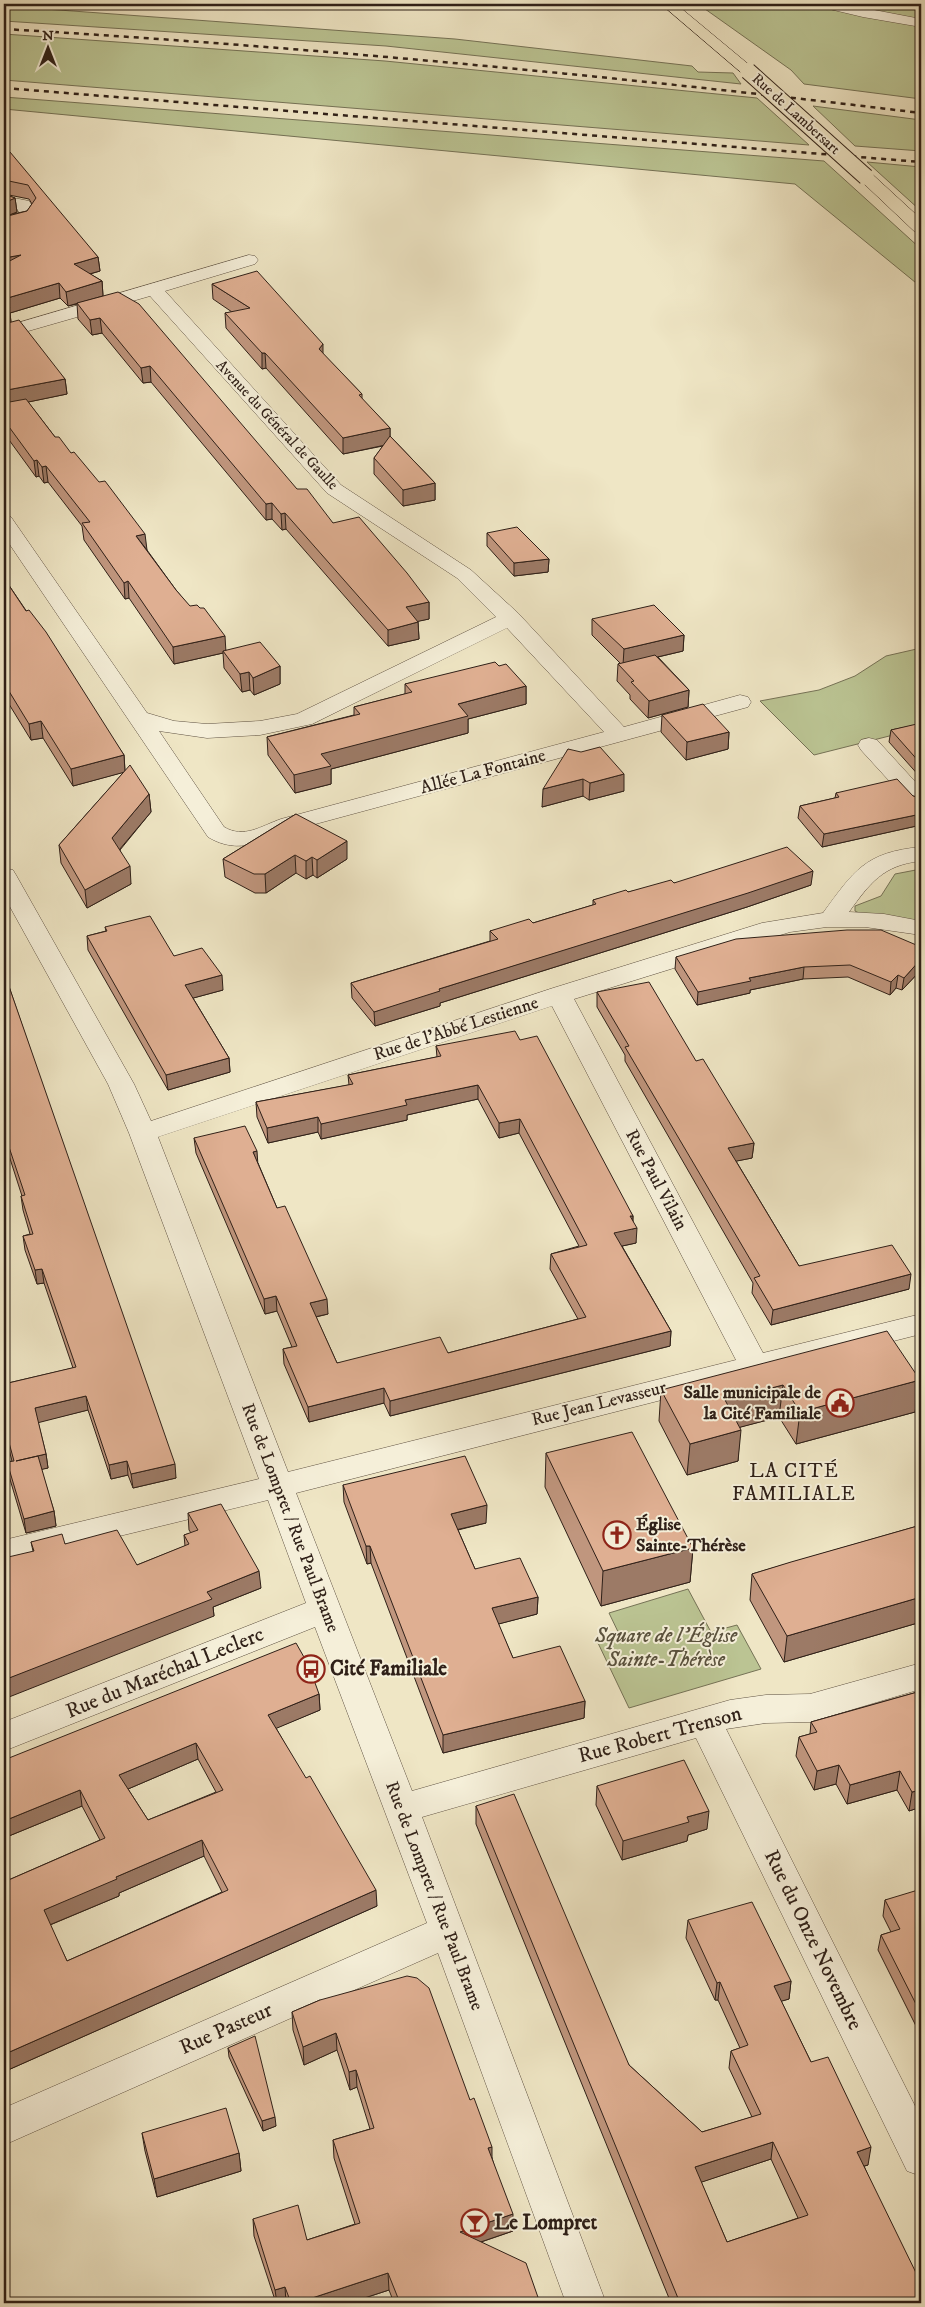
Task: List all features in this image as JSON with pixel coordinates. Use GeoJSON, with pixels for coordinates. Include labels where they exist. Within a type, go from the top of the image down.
{"type":"FeatureCollection","features":[{"type":"Feature","properties":{"kind":"main road","name":"Rue de Lambersart"},"geometry":{"type":"LineString","coordinates":[[668,4],[748,71],[921,228]]}},
{"type":"Feature","properties":{"kind":"street"},"geometry":{"type":"LineString","coordinates":[[826,4],[863,13],[921,23]]}},
{"type":"Feature","properties":{"kind":"street"},"geometry":{"type":"LineString","coordinates":[[4,201],[23,206],[28,212],[22,218],[4,224]]}},
{"type":"Feature","properties":{"kind":"street"},"geometry":{"type":"LineString","coordinates":[[4,333],[249,260]]}},
{"type":"Feature","properties":{"kind":"street","name":"Avenue du Général de Gaulle"},"geometry":{"type":"LineString","coordinates":[[154,289],[334,489],[464,574],[510,618],[619,735]]}},
{"type":"Feature","properties":{"kind":"street"},"geometry":{"type":"LineString","coordinates":[[4,521],[140,718],[172,728],[207,731],[244,730],[290,722],[317,714],[510,618]]}},
{"type":"Feature","properties":{"kind":"street","name":"Allée La Fontaine"},"geometry":{"type":"LineString","coordinates":[[140,718],[216,832],[228,839],[241,841],[289,824],[740,702]]}},
{"type":"Feature","properties":{"kind":"street"},"geometry":{"type":"LineString","coordinates":[[869,746],[921,802]]}},
{"type":"Feature","properties":{"kind":"street"},"geometry":{"type":"LineString","coordinates":[[830,919],[874,866],[894,857],[921,854]]}},
{"type":"Feature","properties":{"kind":"street","name":"Rue de Lompret / Rue Paul Brame"},"geometry":{"type":"LineString","coordinates":[[4,875],[121,1084],[143,1133],[448,1931],[586,2303]]}},
{"type":"Feature","properties":{"kind":"street","name":"Rue de l'Abbé Lestienne"},"geometry":{"type":"LineString","coordinates":[[143,1133],[559,995],[771,928],[793,923],[830,919],[873,921],[921,928]]}},
{"type":"Feature","properties":{"kind":"street","name":"Rue Paul Vilain"},"geometry":{"type":"LineString","coordinates":[[559,995],[754,1365]]}},
{"type":"Feature","properties":{"kind":"street","name":"Rue Jean Levasseur"},"geometry":{"type":"LineString","coordinates":[[4,1552],[277,1486],[921,1324]]}},
{"type":"Feature","properties":{"kind":"street","name":"Rue du Maréchal Leclerc"},"geometry":{"type":"LineString","coordinates":[[4,1737],[325,1609]]}},
{"type":"Feature","properties":{"kind":"street","name":"Rue Robert Trenson"},"geometry":{"type":"LineString","coordinates":[[401,1809],[705,1721],[748,1711],[810,1708],[921,1676]]}},
{"type":"Feature","properties":{"kind":"street","name":"Rue du Onze Novembre"},"geometry":{"type":"LineString","coordinates":[[705,1721],[921,2158]]}},
{"type":"Feature","properties":{"kind":"street","name":"Rue Pasteur"},"geometry":{"type":"LineString","coordinates":[[4,2127],[448,1931]]}},
{"type":"Feature","properties":{"kind":"green space"},"geometry":{"type":"Polygon","coordinates":[[[698,4],[921,4],[921,99],[804,84],[791,70],[698,4]]]}},
{"type":"Feature","properties":{"kind":"green space"},"geometry":{"type":"Polygon","coordinates":[[[4,6],[455,39],[692,66],[698,72],[733,73],[741,84],[386,46],[4,21],[4,6]]]}},
{"type":"Feature","properties":{"kind":"green space"},"geometry":{"type":"Polygon","coordinates":[[[4,34],[385,61],[757,98],[809,145],[4,80],[4,34]]]}},
{"type":"Feature","properties":{"kind":"green space"},"geometry":{"type":"Polygon","coordinates":[[[4,97],[824,161],[921,249],[921,287],[795,184],[4,109],[4,97]]]}},
{"type":"Feature","properties":{"kind":"green space"},"geometry":{"type":"Polygon","coordinates":[[[813,106],[921,120],[921,151],[855,146],[813,106]]]}},
{"type":"Feature","properties":{"kind":"green space"},"geometry":{"type":"Polygon","coordinates":[[[867,162],[921,167],[921,211],[867,162]]]}},
{"type":"Feature","properties":{"kind":"green space"},"geometry":{"type":"Polygon","coordinates":[[[921,648],[921,728],[814,755],[760,701],[819,690],[855,676],[886,656],[921,648]]]}},
{"type":"Feature","properties":{"kind":"green space"},"geometry":{"type":"Polygon","coordinates":[[[921,869],[921,923],[861,914],[855,911],[855,906],[881,896],[895,874],[921,869]]]}},
{"type":"Feature","properties":{"kind":"green space","name":"Square de l'Église Sainte-Thérèse"},"geometry":{"type":"Polygon","coordinates":[[[688,1589],[711,1632],[737,1625],[761,1669],[629,1708],[598,1643],[617,1637],[617,1639],[621,1638],[609,1613],[688,1589]]]}},
{"type":"Feature","properties":{"kind":"building"},"geometry":{"type":"Polygon","coordinates":[[[10,152],[98,257],[74,264],[102,281],[66,292],[59,283],[4,299],[4,264],[21,255],[4,258],[4,217],[27,211],[36,198],[28,185],[4,180],[4,154],[10,152]]]}},
{"type":"Feature","properties":{"kind":"building"},"geometry":{"type":"Polygon","coordinates":[[[4,194],[15,198],[4,203],[4,194]]]}},
{"type":"Feature","properties":{"kind":"building"},"geometry":{"type":"Polygon","coordinates":[[[257,271],[323,344],[319,349],[362,394],[359,395],[390,428],[343,438],[265,353],[262,353],[225,313],[250,308],[212,284],[257,271]]]}},
{"type":"Feature","properties":{"kind":"building"},"geometry":{"type":"Polygon","coordinates":[[[118,292],[139,304],[297,489],[307,489],[333,523],[359,517],[429,602],[406,607],[418,622],[388,630],[285,513],[281,514],[272,503],[266,504],[150,366],[141,368],[100,318],[90,320],[77,303],[118,292]]]}},
{"type":"Feature","properties":{"kind":"building"},"geometry":{"type":"Polygon","coordinates":[[[4,301],[10,308],[4,310],[4,301]]]}},
{"type":"Feature","properties":{"kind":"building"},"geometry":{"type":"Polygon","coordinates":[[[19,320],[65,379],[7,390],[4,386],[4,324],[19,320]]]}},
{"type":"Feature","properties":{"kind":"building"},"geometry":{"type":"Polygon","coordinates":[[[26,399],[55,437],[59,437],[71,453],[74,452],[99,482],[105,481],[145,534],[136,536],[176,590],[190,606],[197,605],[200,608],[204,608],[225,636],[173,647],[128,581],[124,583],[82,523],[90,522],[46,466],[42,467],[37,460],[34,461],[4,420],[4,403],[26,399]]]}},
{"type":"Feature","properties":{"kind":"building"},"geometry":{"type":"Polygon","coordinates":[[[390,436],[435,483],[403,490],[374,458],[390,436]]]}},
{"type":"Feature","properties":{"kind":"building"},"geometry":{"type":"Polygon","coordinates":[[[517,527],[549,559],[514,563],[487,533],[517,527]]]}},
{"type":"Feature","properties":{"kind":"building"},"geometry":{"type":"Polygon","coordinates":[[[4,578],[26,611],[29,610],[46,632],[124,755],[71,769],[41,721],[29,724],[4,683],[4,667],[8,666],[4,660],[4,578]]]}},
{"type":"Feature","properties":{"kind":"building"},"geometry":{"type":"Polygon","coordinates":[[[654,605],[684,635],[624,649],[592,619],[654,605]]]}},
{"type":"Feature","properties":{"kind":"building"},"geometry":{"type":"Polygon","coordinates":[[[260,642],[280,666],[253,678],[249,672],[240,674],[223,651],[260,642]]]}},
{"type":"Feature","properties":{"kind":"building"},"geometry":{"type":"Polygon","coordinates":[[[655,655],[689,690],[649,701],[631,682],[634,681],[618,664],[655,655]]]}},
{"type":"Feature","properties":{"kind":"building"},"geometry":{"type":"Polygon","coordinates":[[[495,662],[499,666],[506,664],[526,686],[458,704],[468,716],[321,754],[331,766],[294,775],[267,737],[360,714],[354,707],[412,692],[405,684],[495,662]]]}},
{"type":"Feature","properties":{"kind":"building"},"geometry":{"type":"Polygon","coordinates":[[[703,704],[729,732],[687,742],[662,715],[703,704]]]}},
{"type":"Feature","properties":{"kind":"building"},"geometry":{"type":"Polygon","coordinates":[[[921,723],[921,764],[891,730],[921,723]]]}},
{"type":"Feature","properties":{"kind":"building"},"geometry":{"type":"Polygon","coordinates":[[[600,747],[624,774],[590,783],[583,779],[543,789],[568,749],[581,752],[600,747]]]}},
{"type":"Feature","properties":{"kind":"building"},"geometry":{"type":"Polygon","coordinates":[[[130,765],[149,794],[112,838],[130,866],[85,890],[59,845],[130,765]]]}},
{"type":"Feature","properties":{"kind":"building"},"geometry":{"type":"Polygon","coordinates":[[[897,779],[913,796],[921,798],[921,814],[824,834],[800,806],[839,797],[836,793],[897,779]]]}},
{"type":"Feature","properties":{"kind":"building"},"geometry":{"type":"Polygon","coordinates":[[[296,814],[347,841],[317,860],[312,857],[306,861],[295,855],[265,874],[254,874],[223,859],[296,814]]]}},
{"type":"Feature","properties":{"kind":"building"},"geometry":{"type":"Polygon","coordinates":[[[787,847],[813,871],[439,989],[440,991],[374,1012],[351,983],[498,939],[490,931],[529,919],[533,923],[596,904],[593,900],[626,890],[628,892],[671,880],[674,883],[787,847]]]}},
{"type":"Feature","properties":{"kind":"building"},"geometry":{"type":"Polygon","coordinates":[[[150,916],[174,956],[202,948],[222,975],[185,985],[229,1058],[166,1075],[87,936],[107,931],[105,927],[150,916]]]}},
{"type":"Feature","properties":{"kind":"building"},"geometry":{"type":"Polygon","coordinates":[[[847,930],[881,930],[921,947],[921,959],[904,978],[898,975],[891,982],[850,965],[804,967],[749,978],[751,981],[698,992],[676,957],[736,939],[847,930]]]}},
{"type":"Feature","properties":{"kind":"building"},"geometry":{"type":"Polygon","coordinates":[[[4,972],[175,1464],[131,1474],[127,1461],[109,1465],[86,1396],[35,1408],[46,1454],[16,1461],[38,1456],[54,1511],[24,1519],[7,1462],[14,1461],[4,1424],[4,1384],[76,1367],[42,1269],[35,1270],[23,1236],[33,1234],[21,1196],[25,1195],[4,1132],[4,972]]]}},
{"type":"Feature","properties":{"kind":"building"},"geometry":{"type":"Polygon","coordinates":[[[649,982],[696,1061],[703,1059],[754,1143],[728,1148],[799,1266],[892,1245],[911,1274],[773,1310],[754,1278],[760,1276],[625,1047],[629,1046],[597,992],[649,982]]]}},
{"type":"Feature","properties":{"kind":"building"},"geometry":{"type":"Polygon","coordinates":[[[515,1031],[520,1040],[537,1036],[633,1216],[630,1216],[637,1228],[614,1233],[671,1331],[390,1401],[384,1388],[308,1407],[283,1349],[297,1346],[276,1296],[264,1299],[194,1138],[245,1126],[257,1151],[253,1152],[277,1208],[285,1206],[327,1299],[310,1303],[337,1363],[440,1337],[448,1353],[586,1317],[551,1254],[587,1245],[520,1119],[499,1123],[478,1085],[405,1100],[407,1105],[321,1124],[318,1117],[267,1128],[256,1102],[353,1084],[348,1075],[441,1056],[436,1046],[515,1031]]]}},
{"type":"Feature","properties":{"kind":"building"},"geometry":{"type":"Polygon","coordinates":[[[887,1331],[920,1380],[800,1412],[783,1385],[725,1400],[741,1430],[690,1444],[661,1390],[887,1331]]]}},
{"type":"Feature","properties":{"kind":"building"},"geometry":{"type":"Polygon","coordinates":[[[632,1432],[693,1548],[603,1571],[546,1453],[632,1432]]]}},
{"type":"Feature","properties":{"kind":"building"},"geometry":{"type":"Polygon","coordinates":[[[465,1456],[487,1505],[451,1514],[475,1569],[520,1558],[538,1597],[492,1608],[513,1658],[560,1646],[585,1701],[443,1735],[370,1546],[366,1546],[343,1485],[465,1456]]]}},
{"type":"Feature","properties":{"kind":"building"},"geometry":{"type":"Polygon","coordinates":[[[221,1504],[259,1571],[207,1592],[212,1599],[4,1680],[4,1558],[34,1551],[31,1542],[62,1534],[65,1544],[117,1530],[137,1565],[189,1544],[184,1535],[198,1530],[188,1513],[221,1504]]]}},
{"type":"Feature","properties":{"kind":"building"},"geometry":{"type":"Polygon","coordinates":[[[921,1525],[921,1597],[787,1636],[752,1574],[791,1562],[921,1525]]]}},
{"type":"Feature","properties":{"kind":"building"},"geometry":{"type":"Polygon","coordinates":[[[296,1643],[309,1666],[319,1694],[268,1715],[306,1778],[310,1776],[376,1890],[5,2054],[4,1986],[7,1985],[4,1978],[4,1882],[105,1838],[80,1790],[4,1821],[4,1760],[296,1643]],[[196,1743],[119,1775],[148,1820],[223,1790],[196,1743]],[[202,1840],[44,1910],[67,1961],[228,1890],[202,1840]]]}},
{"type":"Feature","properties":{"kind":"building"},"geometry":{"type":"Polygon","coordinates":[[[921,1691],[921,1790],[912,1792],[900,1771],[850,1785],[839,1765],[817,1771],[799,1737],[817,1732],[811,1722],[921,1691]]]}},
{"type":"Feature","properties":{"kind":"building"},"geometry":{"type":"Polygon","coordinates":[[[684,1760],[709,1811],[687,1817],[689,1822],[623,1841],[597,1786],[684,1760]]]}},
{"type":"Feature","properties":{"kind":"building"},"geometry":{"type":"Polygon","coordinates":[[[514,1794],[629,2065],[702,2132],[761,2114],[731,2051],[748,2045],[720,1982],[717,1983],[688,1920],[752,1902],[791,1981],[774,1986],[811,2062],[828,2057],[871,2147],[857,2152],[921,2283],[921,2303],[680,2303],[476,1806],[514,1794]],[[773,2142],[695,2167],[727,2242],[808,2215],[773,2142]]]}},
{"type":"Feature","properties":{"kind":"building"},"geometry":{"type":"Polygon","coordinates":[[[918,1890],[921,1896],[921,2014],[881,1935],[900,1929],[885,1900],[918,1890]]]}},
{"type":"Feature","properties":{"kind":"building"},"geometry":{"type":"Polygon","coordinates":[[[407,1976],[417,1978],[429,1988],[470,2100],[474,2098],[492,2147],[488,2148],[513,2214],[460,2232],[526,2263],[540,2303],[400,2303],[388,2273],[297,2303],[291,2303],[285,2287],[275,2290],[253,2219],[298,2205],[307,2240],[360,2223],[333,2140],[374,2128],[356,2070],[349,2072],[336,2033],[303,2047],[292,2012],[320,2000],[407,1976]]]}},
{"type":"Feature","properties":{"kind":"building"},"geometry":{"type":"Polygon","coordinates":[[[255,2036],[275,2117],[262,2121],[228,2048],[255,2036]]]}},
{"type":"Feature","properties":{"kind":"building"},"geometry":{"type":"Polygon","coordinates":[[[226,2108],[239,2153],[154,2179],[142,2133],[226,2108]]]}},
{"type":"Feature","properties":{"kind":"railway"},"geometry":{"type":"LineString","coordinates":[[4,29],[119,36],[463,64],[921,113]]}},
{"type":"Feature","properties":{"kind":"railway"},"geometry":{"type":"LineString","coordinates":[[4,88],[921,162]]}},
{"type":"Feature","properties":{"kind":"place","name":"Salle municipale de la Cité Familiale"},"geometry":{"type":"Point","coordinates":[840,1403]}},
{"type":"Feature","properties":{"kind":"place","name":"Église Sainte-Thérèse"},"geometry":{"type":"Point","coordinates":[617,1535]}},
{"type":"Feature","properties":{"kind":"place","name":"Cité Familiale"},"geometry":{"type":"Point","coordinates":[311,1669]}},
{"type":"Feature","properties":{"kind":"place","name":"Le Lompret"},"geometry":{"type":"Point","coordinates":[475,2223]}},
{"type":"Feature","properties":{"kind":"district","name":"LA CITÉ FAMILIALE"},"geometry":{"type":"Point","coordinates":[794,1482]}}]}
